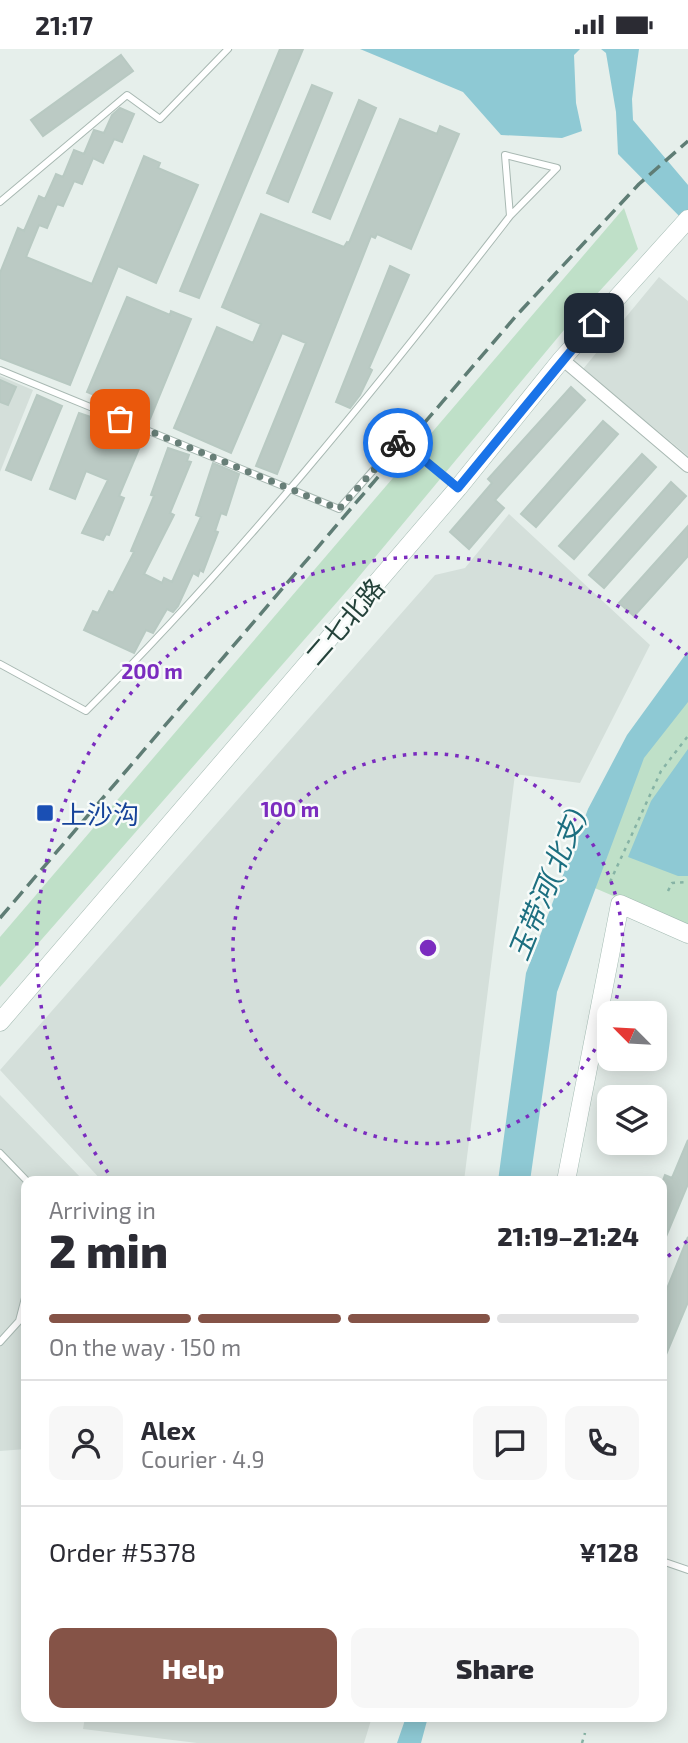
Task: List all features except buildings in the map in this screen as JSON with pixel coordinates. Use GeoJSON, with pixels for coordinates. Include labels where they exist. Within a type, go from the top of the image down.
{"type":"FeatureCollection","features":[{"type":"Feature","properties":{"kind":"main road","name":"二七北路"},"geometry":{"type":"LineString","coordinates":[[0,1022],[458,488],[562,359],[688,219]]}},
{"type":"Feature","properties":{"kind":"main road"},"geometry":{"type":"LineString","coordinates":[[567,1176],[620,905],[688,934]]}},
{"type":"Feature","properties":{"kind":"street"},"geometry":{"type":"LineString","coordinates":[[562,359],[688,466]]}},
{"type":"Feature","properties":{"kind":"lane"},"geometry":{"type":"LineString","coordinates":[[0,202],[127,95],[160,119],[228,49]]}},
{"type":"Feature","properties":{"kind":"lane"},"geometry":{"type":"LineString","coordinates":[[0,664],[86,711],[170,627],[381,382],[510,216],[557,168],[505,155],[510,216]]}},
{"type":"Feature","properties":{"kind":"lane"},"geometry":{"type":"LineString","coordinates":[[0,370],[339,509],[400,440],[458,488]]}},
{"type":"Feature","properties":{"kind":"lane"},"geometry":{"type":"LineString","coordinates":[[0,1153],[22,1176]]}},
{"type":"Feature","properties":{"kind":"lane"},"geometry":{"type":"LineString","coordinates":[[0,1342],[19,1321],[21,1313]]}},
{"type":"Feature","properties":{"kind":"lane"},"geometry":{"type":"LineString","coordinates":[[667,1563],[688,1570]]}},
{"type":"Feature","properties":{"kind":"path"},"geometry":{"type":"LineString","coordinates":[[610,882],[661,771],[688,736]]}},
{"type":"Feature","properties":{"kind":"path"},"geometry":{"type":"LineString","coordinates":[[668,891],[672,883],[688,882]]}},
{"type":"Feature","properties":{"kind":"path"},"geometry":{"type":"LineString","coordinates":[[582,1743],[585,1733]]}},
{"type":"Feature","properties":{"kind":"shaded area"},"geometry":{"type":"Polygon","coordinates":[[[659,277],[688,301],[688,456],[583,369],[659,277]]]}},
{"type":"Feature","properties":{"kind":"shaded area"},"geometry":{"type":"Polygon","coordinates":[[[0,376],[33,390],[0,472],[0,376]]]}},
{"type":"Feature","properties":{"kind":"shaded area"},"geometry":{"type":"Polygon","coordinates":[[[509,514],[650,645],[580,783],[515,774],[465,1176],[97,1176],[0,1070],[435,575],[465,568],[509,514]]]}},
{"type":"Feature","properties":{"kind":"shaded area"},"geometry":{"type":"Polygon","coordinates":[[[0,1095],[79,1176],[21,1176],[21,1449],[0,1451],[0,1095]]]}},
{"type":"Feature","properties":{"kind":"shaded area"},"geometry":{"type":"Polygon","coordinates":[[[84,1722],[370,1722],[364,1743],[197,1743],[83,1729],[84,1722]]]}},
{"type":"Feature","properties":{"kind":"green space"},"geometry":{"type":"Polygon","coordinates":[[[624,208],[638,249],[564,330],[352,585],[0,987],[0,937],[624,208]]]}},
{"type":"Feature","properties":{"kind":"green space"},"geometry":{"type":"Polygon","coordinates":[[[688,693],[688,928],[590,886],[642,757],[688,693]]]}},
{"type":"Feature","properties":{"kind":"water"},"geometry":{"type":"Polygon","coordinates":[[[360,49],[580,49],[574,55],[576,103],[582,131],[562,138],[501,135],[463,92],[360,49]]]}},
{"type":"Feature","properties":{"kind":"water"},"geometry":{"type":"Polygon","coordinates":[[[601,49],[639,49],[632,99],[633,120],[688,185],[688,225],[618,154],[616,112],[606,53],[601,49]]]}},
{"type":"Feature","properties":{"kind":"water"},"geometry":{"type":"Polygon","coordinates":[[[688,651],[688,702],[644,758],[557,992],[531,1176],[499,1176],[526,973],[588,809],[627,735],[688,651]]]}},
{"type":"Feature","properties":{"kind":"water"},"geometry":{"type":"Polygon","coordinates":[[[688,749],[688,876],[678,876],[628,857],[651,801],[688,749]]]}},
{"type":"Feature","properties":{"kind":"water"},"geometry":{"type":"Polygon","coordinates":[[[404,1722],[427,1722],[421,1743],[397,1743],[404,1722]]]}},
{"type":"Feature","properties":{"kind":"railway"},"geometry":{"type":"LineString","coordinates":[[0,918],[516,316],[639,184],[688,141]]}},
{"type":"Feature","properties":{"kind":"way so far"},"geometry":{"type":"LineString","coordinates":[[120,419],[339,509],[398,443]]}},
{"type":"Feature","properties":{"kind":"place","name":"上沙沟"},"geometry":{"type":"Point","coordinates":[45,813]}},
{"type":"Feature","properties":{"kind":"route"},"geometry":{"type":"LineString","coordinates":[[398,443],[400,440],[458,488],[594,323]]}},
{"type":"Feature","properties":{"kind":"water label","name":"玉带河(北支)"},"geometry":{"type":"Point","coordinates":[546,884]}}]}
